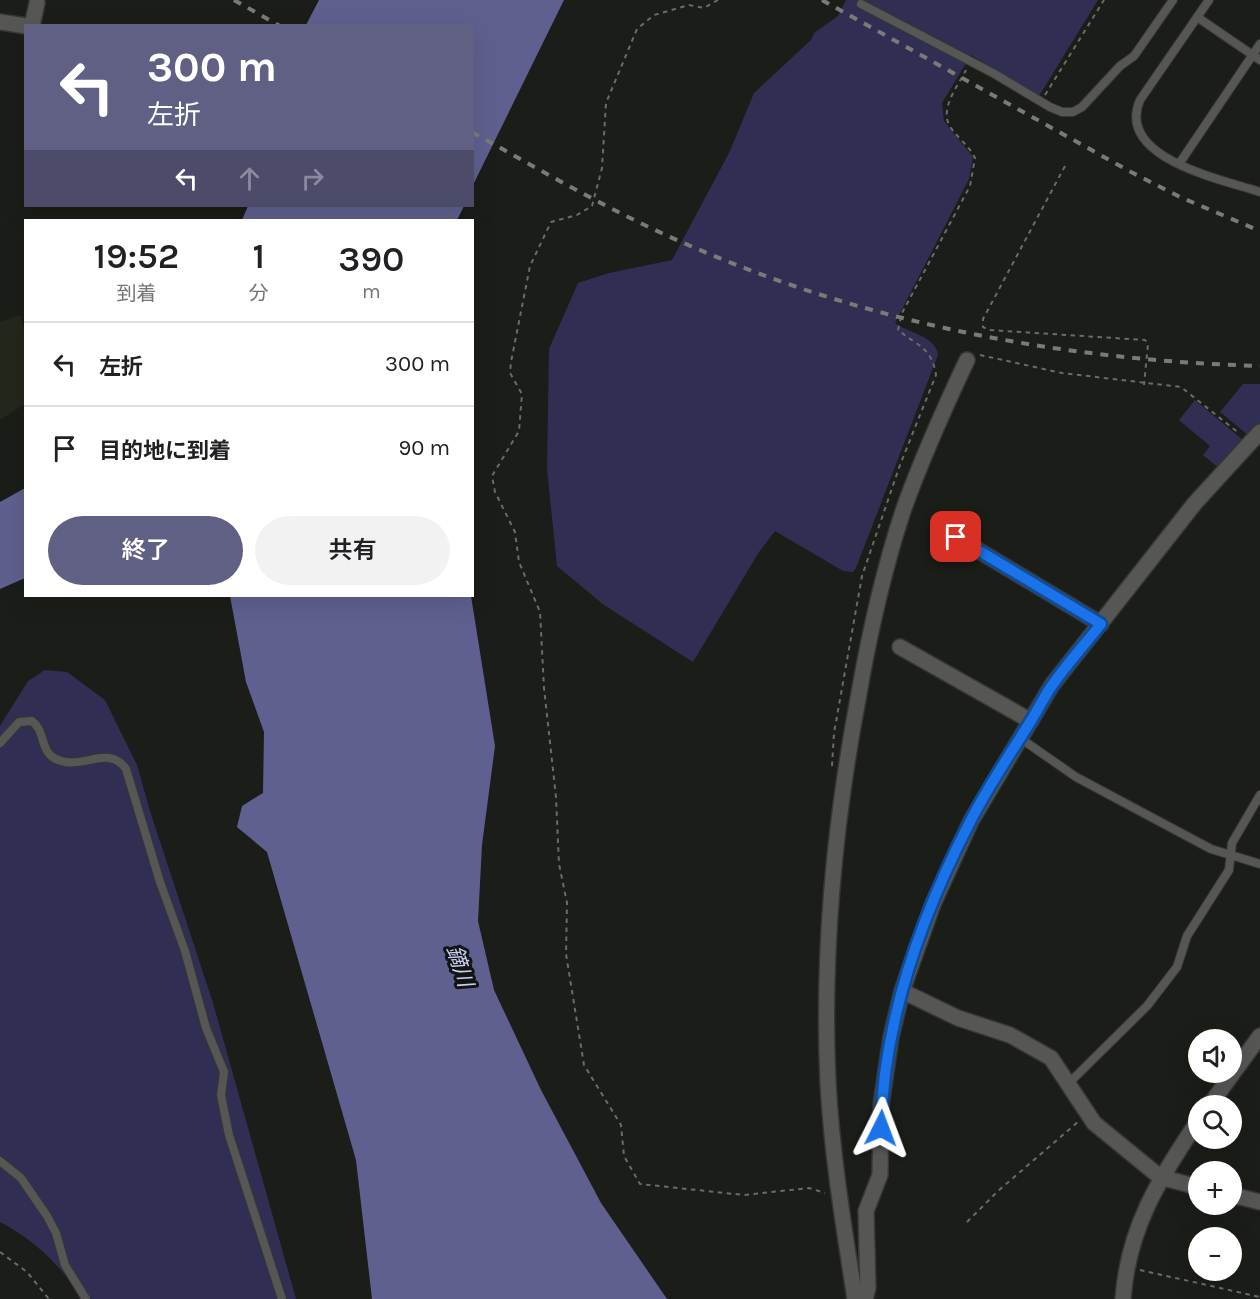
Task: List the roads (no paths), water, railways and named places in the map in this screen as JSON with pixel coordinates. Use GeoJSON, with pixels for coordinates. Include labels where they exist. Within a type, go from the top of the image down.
{"type":"FeatureCollection","features":[{"type":"Feature","properties":{"kind":"street"},"geometry":{"type":"LineString","coordinates":[[32,24],[37,2]]}},
{"type":"Feature","properties":{"kind":"street"},"geometry":{"type":"LineString","coordinates":[[0,22],[24,26]]}},
{"type":"Feature","properties":{"kind":"street"},"geometry":{"type":"LineString","coordinates":[[855,1299],[839,1196],[828,1083],[828,957],[832,864],[849,746],[885,572],[904,510],[967,360]]}},
{"type":"Feature","properties":{"kind":"street"},"geometry":{"type":"LineString","coordinates":[[865,1299],[868,1277],[866,1211],[880,1175],[881,1105],[891,1037],[902,991],[933,904],[970,820],[1052,685],[1195,503],[1255,437]]}},
{"type":"Feature","properties":{"kind":"street"},"geometry":{"type":"LineString","coordinates":[[956,537],[1101,624]]}},
{"type":"Feature","properties":{"kind":"street"},"geometry":{"type":"LineString","coordinates":[[900,647],[1031,721]]}},
{"type":"Feature","properties":{"kind":"street"},"geometry":{"type":"LineString","coordinates":[[902,991],[958,1018],[1010,1035],[1051,1058],[1094,1123],[1160,1177],[1188,1184]]}},
{"type":"Feature","properties":{"kind":"street"},"geometry":{"type":"LineString","coordinates":[[1217,1095],[1260,1036]]}},
{"type":"Feature","properties":{"kind":"street"},"geometry":{"type":"LineString","coordinates":[[1123,1299],[1125,1267],[1137,1227],[1160,1177],[1188,1136]]}},
{"type":"Feature","properties":{"kind":"street"},"geometry":{"type":"LineString","coordinates":[[1242,1198],[1260,1202]]}},
{"type":"Feature","properties":{"kind":"lane"},"geometry":{"type":"LineString","coordinates":[[861,4],[1041,102],[1062,112],[1073,112],[1082,107],[1120,66],[1134,56],[1173,0]]}},
{"type":"Feature","properties":{"kind":"lane"},"geometry":{"type":"LineString","coordinates":[[1209,0],[1140,100],[1135,114],[1137,129],[1143,140],[1179,164],[1260,192]]}},
{"type":"Feature","properties":{"kind":"lane"},"geometry":{"type":"LineString","coordinates":[[1197,17],[1256,57]]}},
{"type":"Feature","properties":{"kind":"lane"},"geometry":{"type":"LineString","coordinates":[[1179,164],[1256,57],[1260,44]]}},
{"type":"Feature","properties":{"kind":"lane"},"geometry":{"type":"LineString","coordinates":[[0,743],[19,722],[32,721],[37,724],[47,751],[57,759],[70,762],[108,757],[119,760],[126,769],[160,882],[185,951],[206,1028],[224,1072],[221,1095],[229,1135],[282,1299]]}},
{"type":"Feature","properties":{"kind":"lane"},"geometry":{"type":"LineString","coordinates":[[1018,738],[1076,777],[1211,849],[1260,864]]}},
{"type":"Feature","properties":{"kind":"lane"},"geometry":{"type":"LineString","coordinates":[[1068,1084],[1147,1006],[1177,967],[1187,936],[1229,870],[1232,843],[1260,795]]}},
{"type":"Feature","properties":{"kind":"lane"},"geometry":{"type":"LineString","coordinates":[[0,1161],[21,1178],[47,1216],[56,1233],[64,1265],[86,1299]]}},
{"type":"Feature","properties":{"kind":"water"},"geometry":{"type":"Polygon","coordinates":[[[319,0],[564,0],[474,183],[474,24],[307,24],[319,0]]]}},
{"type":"Feature","properties":{"kind":"water"},"geometry":{"type":"Polygon","coordinates":[[[248,207],[464,207],[458,219],[242,219],[248,207]]]}},
{"type":"Feature","properties":{"kind":"water"},"geometry":{"type":"Polygon","coordinates":[[[24,489],[24,578],[0,589],[0,502],[24,489]]]}},
{"type":"Feature","properties":{"kind":"water","name":"鏑川"},"geometry":{"type":"Polygon","coordinates":[[[230,597],[471,597],[495,746],[482,845],[478,921],[494,990],[541,1090],[601,1203],[667,1299],[372,1299],[356,1160],[267,852],[237,827],[242,806],[263,793],[264,732],[246,682],[230,597]]]}},
{"type":"Feature","properties":{"kind":"railway"},"geometry":{"type":"LineString","coordinates":[[234,0],[276,24]]}},
{"type":"Feature","properties":{"kind":"railway"},"geometry":{"type":"LineString","coordinates":[[822,0],[1131,172],[1180,197],[1260,231]]}},
{"type":"Feature","properties":{"kind":"railway"},"geometry":{"type":"LineString","coordinates":[[474,133],[658,232],[755,272],[825,296],[967,333],[1039,346],[1112,356],[1260,366]]}}]}
